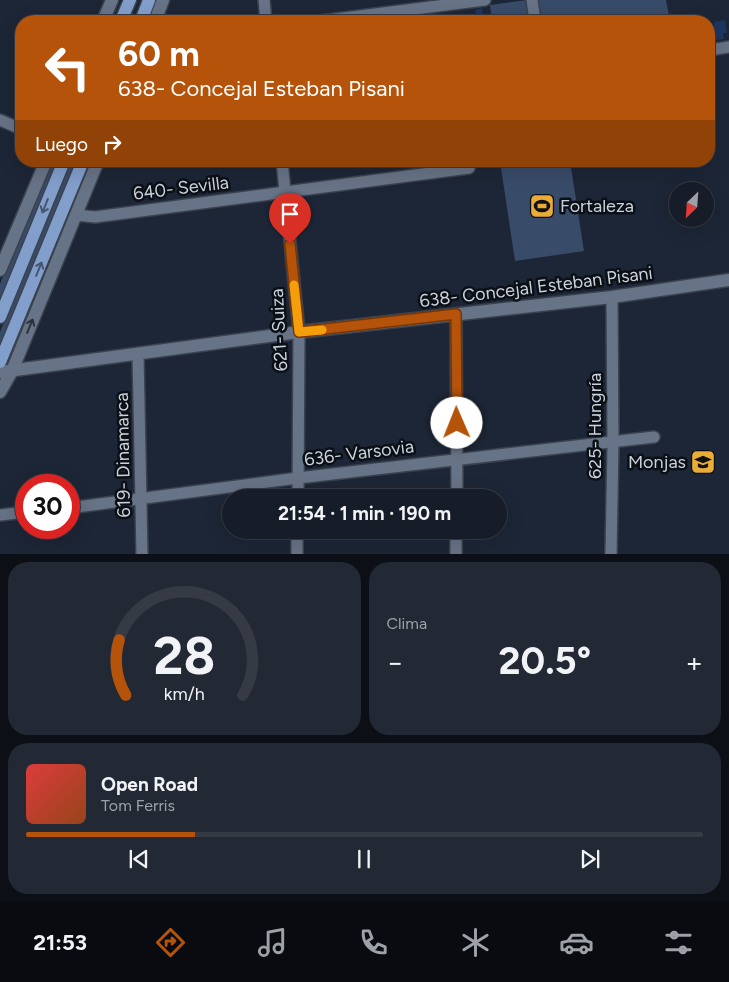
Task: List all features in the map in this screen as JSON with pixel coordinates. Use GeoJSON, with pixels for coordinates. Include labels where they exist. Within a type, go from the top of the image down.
{"type":"FeatureCollection","features":[{"type":"Feature","properties":{"kind":"main road"},"geometry":{"type":"LineString","coordinates":[[124,15],[130,0]]}},
{"type":"Feature","properties":{"kind":"main road"},"geometry":{"type":"LineString","coordinates":[[143,15],[149,0]]}},
{"type":"Feature","properties":{"kind":"main road"},"geometry":{"type":"LineString","coordinates":[[0,317],[62,167]]}},
{"type":"Feature","properties":{"kind":"main road"},"geometry":{"type":"LineString","coordinates":[[0,362],[81,167]]}},
{"type":"Feature","properties":{"kind":"street"},"geometry":{"type":"LineString","coordinates":[[106,15],[112,0]]}},
{"type":"Feature","properties":{"kind":"street"},"geometry":{"type":"LineString","coordinates":[[264,0],[265,15]]}},
{"type":"Feature","properties":{"kind":"street"},"geometry":{"type":"LineString","coordinates":[[367,15],[484,0]]}},
{"type":"Feature","properties":{"kind":"street"},"geometry":{"type":"LineString","coordinates":[[532,0],[534,15]]}},
{"type":"Feature","properties":{"kind":"street"},"geometry":{"type":"LineString","coordinates":[[156,15],[160,1]]}},
{"type":"Feature","properties":{"kind":"street"},"geometry":{"type":"LineString","coordinates":[[715,49],[729,47]]}},
{"type":"Feature","properties":{"kind":"street"},"geometry":{"type":"LineString","coordinates":[[0,120],[15,126]]}},
{"type":"Feature","properties":{"kind":"street"},"geometry":{"type":"LineString","coordinates":[[0,270],[43,167]]}},
{"type":"Feature","properties":{"kind":"street"},"geometry":{"type":"LineString","coordinates":[[0,392],[6,372],[76,216],[96,167]]}},
{"type":"Feature","properties":{"kind":"street","name":"621- Suiza"},"geometry":{"type":"LineString","coordinates":[[283,167],[299,332],[298,489]]}},
{"type":"Feature","properties":{"kind":"street","name":"640- Sevilla"},"geometry":{"type":"LineString","coordinates":[[76,216],[96,217],[469,168]]}},
{"type":"Feature","properties":{"kind":"street","name":"638- Concejal Esteban Pisani"},"geometry":{"type":"LineString","coordinates":[[6,372],[299,332],[612,297],[729,280]]}},
{"type":"Feature","properties":{"kind":"street","name":"625- Hungría"},"geometry":{"type":"LineString","coordinates":[[611,554],[613,443],[612,297]]}},
{"type":"Feature","properties":{"kind":"street"},"geometry":{"type":"LineString","coordinates":[[456,314],[457,489]]}},
{"type":"Feature","properties":{"kind":"street","name":"619- Dinamarca"},"geometry":{"type":"LineString","coordinates":[[138,354],[142,554]]}},
{"type":"Feature","properties":{"kind":"street","name":"636- Varsovia"},"geometry":{"type":"LineString","coordinates":[[80,507],[298,478],[654,437]]}},
{"type":"Feature","properties":{"kind":"street"},"geometry":{"type":"LineString","coordinates":[[0,515],[15,513]]}},
{"type":"Feature","properties":{"kind":"street"},"geometry":{"type":"LineString","coordinates":[[296,554],[297,539]]}},
{"type":"Feature","properties":{"kind":"street"},"geometry":{"type":"LineString","coordinates":[[456,539],[456,554]]}},
{"type":"Feature","properties":{"kind":"shaded area"},"geometry":{"type":"Polygon","coordinates":[[[527,0],[528,15],[491,15],[490,5],[527,0]]]}},
{"type":"Feature","properties":{"kind":"shaded area"},"geometry":{"type":"Polygon","coordinates":[[[537,0],[666,0],[669,15],[539,15],[537,0]]]}},
{"type":"Feature","properties":{"kind":"shaded area"},"geometry":{"type":"Polygon","coordinates":[[[48,167],[57,167],[0,306],[0,284],[48,167]]]}},
{"type":"Feature","properties":{"kind":"shaded area"},"geometry":{"type":"Polygon","coordinates":[[[69,167],[77,167],[0,355],[0,332],[69,167]]]}},
{"type":"Feature","properties":{"kind":"shaded area"},"geometry":{"type":"Polygon","coordinates":[[[86,167],[92,167],[15,355],[9,356],[86,167]]]}},
{"type":"Feature","properties":{"kind":"shaded area","name":"Fortaleza"},"geometry":{"type":"Polygon","coordinates":[[[501,167],[571,167],[584,251],[515,261],[501,167]]]}},
{"type":"Feature","properties":{"kind":"building"},"geometry":{"type":"Polygon","coordinates":[[[482,8],[483,15],[476,15],[475,10],[482,8]]]}},
{"type":"Feature","properties":{"kind":"building"},"geometry":{"type":"Polygon","coordinates":[[[725,20],[727,33],[723,33],[724,39],[716,40],[715,22],[725,20]]]}},
{"type":"Feature","properties":{"kind":"slow traffic"},"geometry":{"type":"LineString","coordinates":[[294,285],[299,332],[322,330]]}},
{"type":"Feature","properties":{"kind":"place","name":"Fortaleza"},"geometry":{"type":"Point","coordinates":[542,206]}},
{"type":"Feature","properties":{"kind":"place","name":"Monjas"},"geometry":{"type":"Point","coordinates":[703,462]}},
{"type":"Feature","properties":{"kind":"route"},"geometry":{"type":"LineString","coordinates":[[290,244],[299,332],[456,314],[457,423]]}}]}
